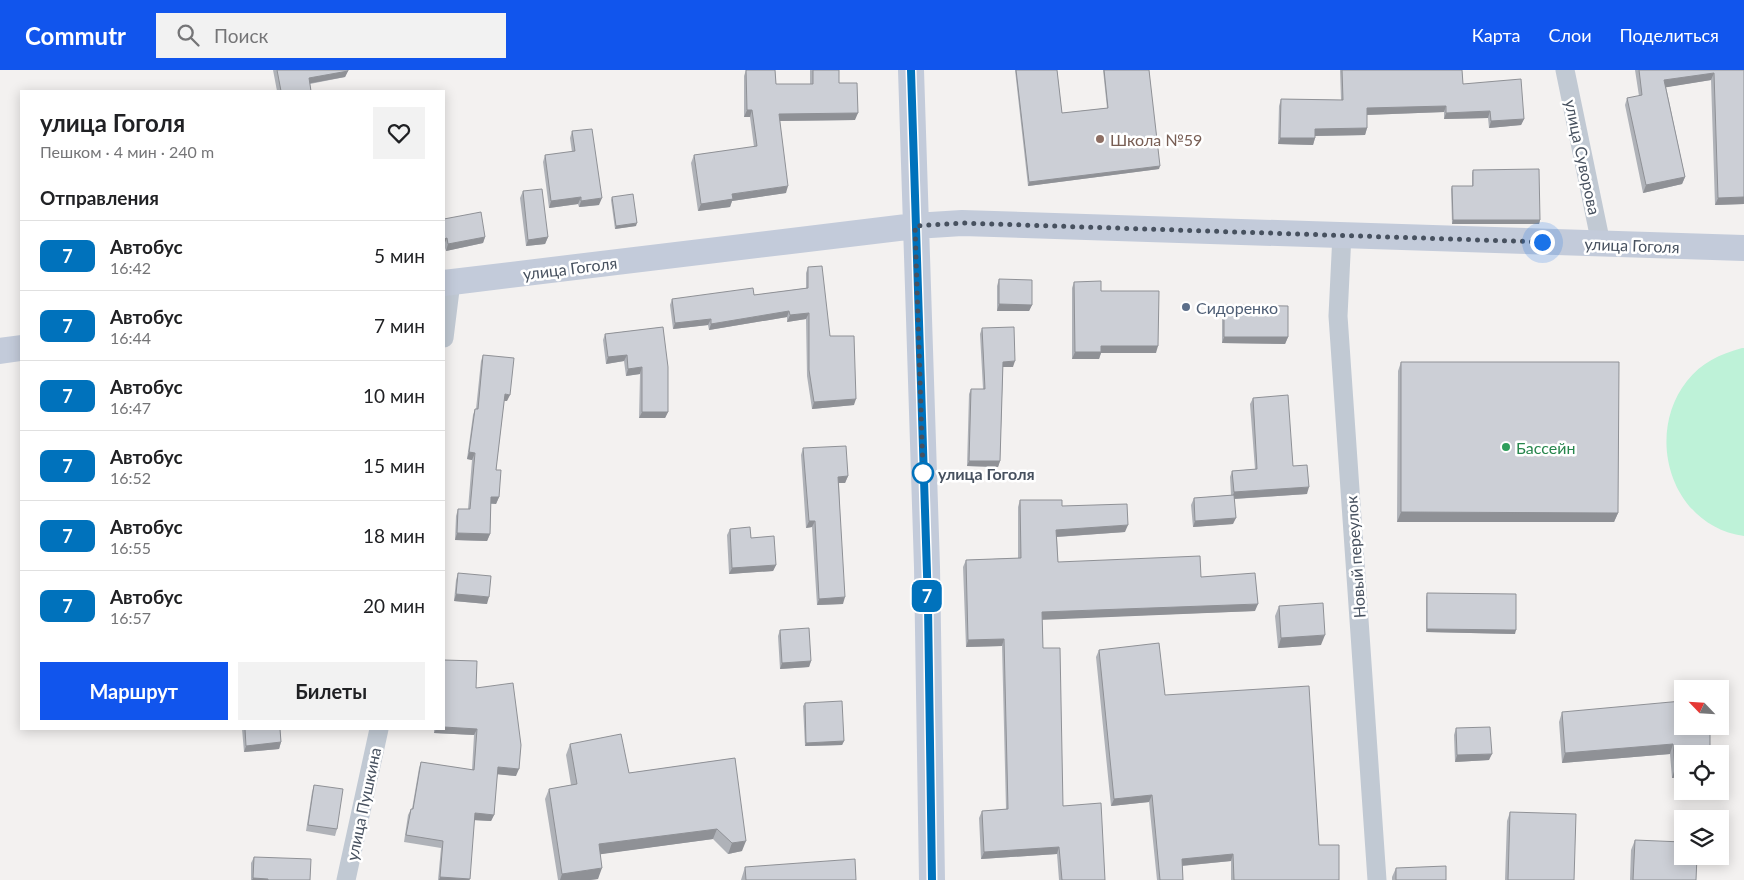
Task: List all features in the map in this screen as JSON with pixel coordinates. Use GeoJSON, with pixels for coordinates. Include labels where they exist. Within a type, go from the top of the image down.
{"type":"FeatureCollection","features":[{"type":"Feature","properties":{"kind":"main road"},"geometry":{"type":"LineString","coordinates":[[911,70],[927,567],[932,880]]}},
{"type":"Feature","properties":{"kind":"main road","name":"улица Гоголя"},"geometry":{"type":"LineString","coordinates":[[447,283],[915,226],[962,223],[1744,248]]}},
{"type":"Feature","properties":{"kind":"main road"},"geometry":{"type":"LineString","coordinates":[[0,351],[20,348]]}},
{"type":"Feature","properties":{"kind":"street","name":"улица Суворова"},"geometry":{"type":"LineString","coordinates":[[1566,70],[1602,244]]}},
{"type":"Feature","properties":{"kind":"street","name":"Новый переулок"},"geometry":{"type":"LineString","coordinates":[[1342,234],[1338,316],[1377,880]]}},
{"type":"Feature","properties":{"kind":"street"},"geometry":{"type":"LineString","coordinates":[[445,320],[447,283]]}},
{"type":"Feature","properties":{"kind":"street","name":"улица Пушкина"},"geometry":{"type":"LineString","coordinates":[[346,880],[379,730]]}},
{"type":"Feature","properties":{"kind":"green space"},"geometry":{"type":"Polygon","coordinates":[[[1744,348],[1744,536],[1719,529],[1698,515],[1683,497],[1672,475],[1667,451],[1668,427],[1674,403],[1687,381],[1698,369],[1712,360],[1744,348]]]}},
{"type":"Feature","properties":{"kind":"building"},"geometry":{"type":"Polygon","coordinates":[[[277,70],[348,70],[309,78],[311,90],[281,90],[277,70]]]}},
{"type":"Feature","properties":{"kind":"building"},"geometry":{"type":"Polygon","coordinates":[[[746,70],[775,70],[776,84],[813,84],[813,70],[839,70],[839,83],[857,83],[858,113],[779,114],[788,186],[732,194],[733,199],[701,204],[694,155],[757,146],[752,110],[747,110],[746,70]]]}},
{"type":"Feature","properties":{"kind":"building"},"geometry":{"type":"Polygon","coordinates":[[[1016,70],[1057,70],[1062,113],[1108,108],[1104,70],[1149,70],[1160,166],[1029,182],[1016,70]]]}},
{"type":"Feature","properties":{"kind":"building"},"geometry":{"type":"Polygon","coordinates":[[[1342,70],[1462,70],[1463,84],[1521,79],[1524,119],[1491,121],[1490,111],[1446,113],[1446,106],[1367,108],[1367,128],[1315,129],[1315,138],[1280,138],[1281,99],[1343,100],[1342,70]]]}},
{"type":"Feature","properties":{"kind":"building"},"geometry":{"type":"Polygon","coordinates":[[[1639,70],[1744,70],[1744,197],[1718,198],[1714,73],[1664,80],[1685,177],[1646,185],[1627,98],[1642,95],[1639,70]]]}},
{"type":"Feature","properties":{"kind":"building"},"geometry":{"type":"Polygon","coordinates":[[[592,129],[602,198],[581,201],[581,197],[551,201],[545,155],[575,151],[572,131],[592,129]]]}},
{"type":"Feature","properties":{"kind":"building"},"geometry":{"type":"Polygon","coordinates":[[[1539,169],[1540,220],[1453,220],[1452,186],[1473,186],[1473,170],[1539,169]]]}},
{"type":"Feature","properties":{"kind":"building"},"geometry":{"type":"Polygon","coordinates":[[[542,189],[548,237],[528,240],[523,191],[542,189]]]}},
{"type":"Feature","properties":{"kind":"building"},"geometry":{"type":"Polygon","coordinates":[[[633,194],[637,223],[616,226],[612,197],[633,194]]]}},
{"type":"Feature","properties":{"kind":"building"},"geometry":{"type":"Polygon","coordinates":[[[481,212],[485,237],[448,244],[447,238],[445,239],[445,219],[481,212]]]}},
{"type":"Feature","properties":{"kind":"building"},"geometry":{"type":"Polygon","coordinates":[[[822,266],[830,336],[854,336],[856,399],[814,402],[809,370],[809,313],[790,315],[789,311],[711,324],[711,319],[675,323],[672,299],[753,288],[754,295],[808,288],[808,267],[822,266]]]}},
{"type":"Feature","properties":{"kind":"building"},"geometry":{"type":"Polygon","coordinates":[[[999,279],[1032,280],[1032,305],[999,304],[999,279]]]}},
{"type":"Feature","properties":{"kind":"building"},"geometry":{"type":"Polygon","coordinates":[[[1101,281],[1101,291],[1159,291],[1158,346],[1101,346],[1101,352],[1075,352],[1074,282],[1101,281]]]}},
{"type":"Feature","properties":{"kind":"building"},"geometry":{"type":"Polygon","coordinates":[[[1224,305],[1288,306],[1288,337],[1224,337],[1224,305]]]}},
{"type":"Feature","properties":{"kind":"building"},"geometry":{"type":"Polygon","coordinates":[[[663,327],[668,367],[668,412],[642,412],[642,367],[628,369],[627,355],[608,357],[605,334],[663,327]]]}},
{"type":"Feature","properties":{"kind":"building"},"geometry":{"type":"Polygon","coordinates":[[[1014,327],[1015,361],[1003,362],[1000,461],[969,461],[971,389],[985,389],[982,328],[1014,327]]]}},
{"type":"Feature","properties":{"kind":"building"},"geometry":{"type":"Polygon","coordinates":[[[483,355],[514,358],[510,395],[505,394],[496,470],[501,470],[499,497],[491,497],[490,534],[457,533],[458,509],[470,509],[475,453],[469,452],[475,409],[478,409],[483,355]]]}},
{"type":"Feature","properties":{"kind":"building","name":"Бассейн"},"geometry":{"type":"Polygon","coordinates":[[[1401,362],[1619,362],[1618,513],[1401,512],[1401,362]]]}},
{"type":"Feature","properties":{"kind":"building"},"geometry":{"type":"Polygon","coordinates":[[[1288,395],[1293,466],[1307,465],[1309,487],[1234,492],[1232,471],[1257,469],[1253,398],[1288,395]]]}},
{"type":"Feature","properties":{"kind":"building"},"geometry":{"type":"Polygon","coordinates":[[[846,446],[848,476],[838,477],[845,597],[819,599],[815,521],[809,521],[803,448],[846,446]]]}},
{"type":"Feature","properties":{"kind":"building"},"geometry":{"type":"Polygon","coordinates":[[[1234,495],[1236,518],[1195,521],[1194,498],[1234,495]]]}},
{"type":"Feature","properties":{"kind":"building"},"geometry":{"type":"Polygon","coordinates":[[[1020,500],[1062,500],[1062,506],[1127,504],[1128,525],[1056,530],[1058,562],[1200,556],[1201,577],[1255,573],[1258,604],[1042,612],[1043,648],[1060,648],[1063,806],[1101,803],[1105,880],[1062,880],[1059,847],[984,852],[982,811],[1008,809],[1004,639],[968,640],[966,560],[1021,558],[1020,500]]]}},
{"type":"Feature","properties":{"kind":"building"},"geometry":{"type":"Polygon","coordinates":[[[750,527],[751,538],[774,536],[776,565],[732,568],[730,529],[750,527]]]}},
{"type":"Feature","properties":{"kind":"building"},"geometry":{"type":"Polygon","coordinates":[[[458,573],[491,576],[489,597],[456,594],[458,573]]]}},
{"type":"Feature","properties":{"kind":"building"},"geometry":{"type":"Polygon","coordinates":[[[1427,593],[1516,594],[1516,630],[1427,629],[1427,593]]]}},
{"type":"Feature","properties":{"kind":"building"},"geometry":{"type":"Polygon","coordinates":[[[1323,603],[1325,635],[1281,638],[1279,606],[1323,603]]]}},
{"type":"Feature","properties":{"kind":"building"},"geometry":{"type":"Polygon","coordinates":[[[809,628],[811,661],[782,663],[780,630],[809,628]]]}},
{"type":"Feature","properties":{"kind":"building"},"geometry":{"type":"Polygon","coordinates":[[[1159,643],[1165,695],[1309,686],[1319,845],[1339,845],[1339,880],[1234,880],[1233,854],[1182,859],[1183,880],[1160,880],[1152,795],[1114,799],[1099,650],[1159,643]]]}},
{"type":"Feature","properties":{"kind":"building"},"geometry":{"type":"Polygon","coordinates":[[[445,660],[477,661],[476,688],[513,683],[521,745],[519,769],[498,767],[494,815],[475,813],[470,879],[440,877],[443,841],[406,835],[411,809],[413,809],[421,762],[474,770],[477,729],[445,727],[445,660]]]}},
{"type":"Feature","properties":{"kind":"building"},"geometry":{"type":"Polygon","coordinates":[[[842,701],[844,741],[806,743],[805,703],[842,701]]]}},
{"type":"Feature","properties":{"kind":"building"},"geometry":{"type":"Polygon","coordinates":[[[1674,702],[1674,735],[1710,735],[1710,745],[1674,745],[1674,756],[1673,744],[1565,753],[1562,712],[1674,702]]]}},
{"type":"Feature","properties":{"kind":"building"},"geometry":{"type":"Polygon","coordinates":[[[1490,727],[1492,754],[1457,755],[1456,728],[1490,727]]]}},
{"type":"Feature","properties":{"kind":"building"},"geometry":{"type":"Polygon","coordinates":[[[245,730],[280,730],[281,742],[246,746],[245,730]]]}},
{"type":"Feature","properties":{"kind":"building"},"geometry":{"type":"Polygon","coordinates":[[[621,734],[629,773],[735,758],[746,841],[732,843],[717,829],[599,844],[602,868],[562,874],[549,789],[577,784],[570,744],[621,734]]]}},
{"type":"Feature","properties":{"kind":"building"},"geometry":{"type":"Polygon","coordinates":[[[314,785],[343,789],[337,829],[308,825],[314,785]]]}},
{"type":"Feature","properties":{"kind":"building"},"geometry":{"type":"Polygon","coordinates":[[[1510,812],[1576,814],[1574,880],[1508,880],[1510,812]]]}},
{"type":"Feature","properties":{"kind":"building"},"geometry":{"type":"Polygon","coordinates":[[[1635,840],[1674,842],[1674,865],[1697,865],[1696,880],[1633,880],[1635,840]]]}},
{"type":"Feature","properties":{"kind":"building"},"geometry":{"type":"Polygon","coordinates":[[[254,857],[311,859],[310,880],[253,878],[254,857]]]}},
{"type":"Feature","properties":{"kind":"building"},"geometry":{"type":"Polygon","coordinates":[[[855,859],[856,880],[746,880],[745,867],[855,859]]]}},
{"type":"Feature","properties":{"kind":"building"},"geometry":{"type":"Polygon","coordinates":[[[1446,866],[1446,880],[1396,880],[1396,868],[1446,866]]]}},
{"type":"Feature","properties":{"kind":"bus line","name":"7"},"geometry":{"type":"LineString","coordinates":[[911,70],[928,605],[932,880]]}},
{"type":"Feature","properties":{"kind":"place","name":"Школа №59"},"geometry":{"type":"Point","coordinates":[1100,139]}},
{"type":"Feature","properties":{"kind":"place","name":"Сидоренко"},"geometry":{"type":"Point","coordinates":[1186,307]}},
{"type":"Feature","properties":{"kind":"place","name":"Бассейн"},"geometry":{"type":"Point","coordinates":[1506,447]}},
{"type":"Feature","properties":{"kind":"place","name":"улица Гоголя"},"geometry":{"type":"Point","coordinates":[923,473]}},
{"type":"Feature","properties":{"kind":"route"},"geometry":{"type":"LineString","coordinates":[[923,473],[915,226],[962,223],[1542,242]]}}]}
